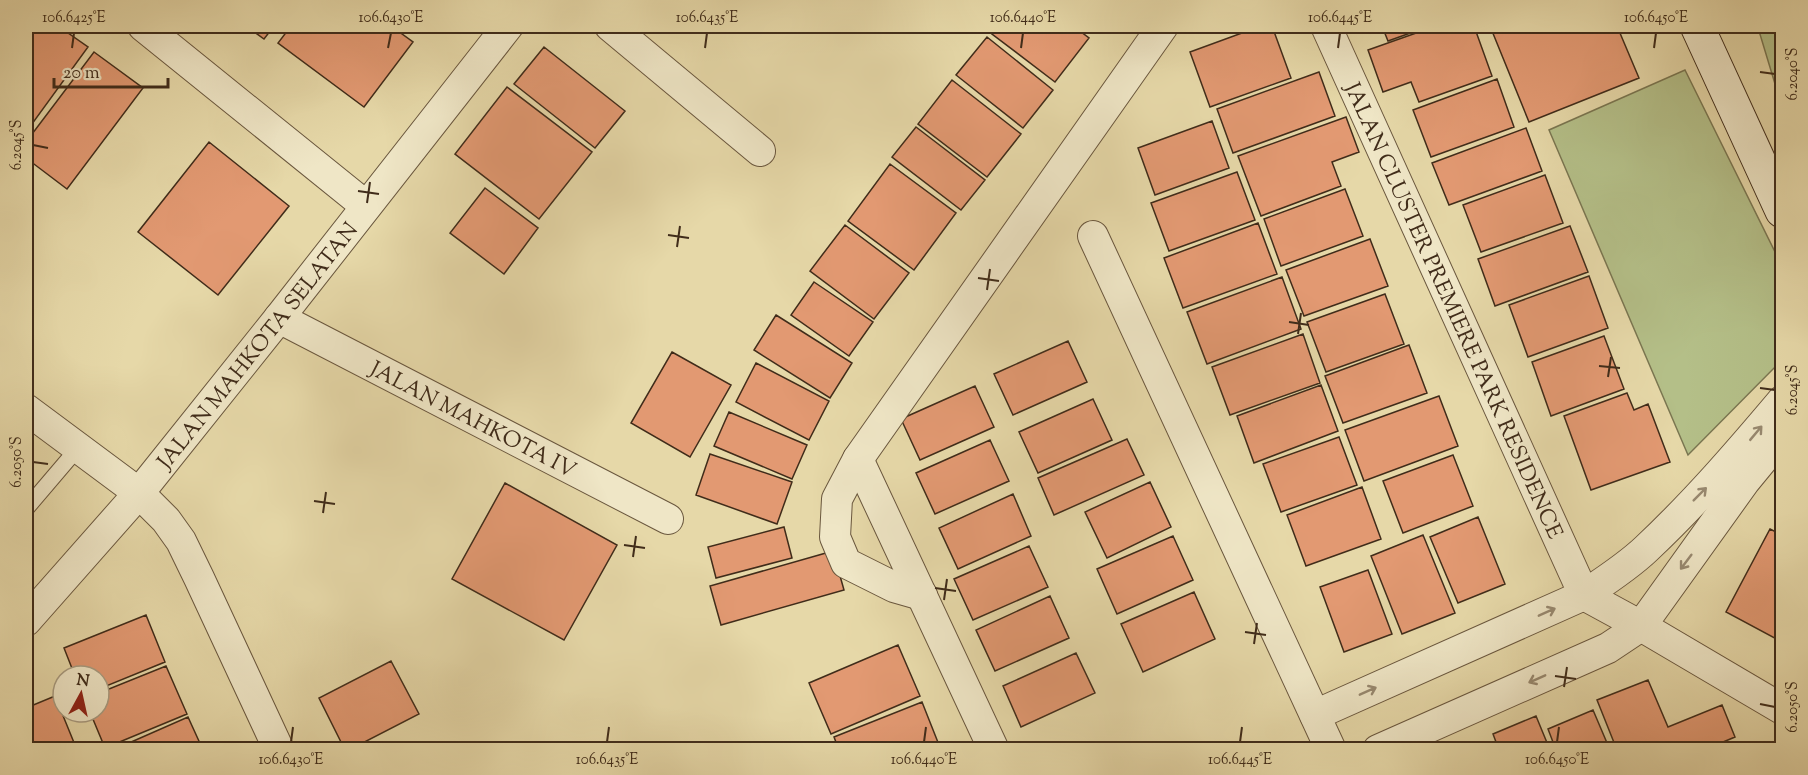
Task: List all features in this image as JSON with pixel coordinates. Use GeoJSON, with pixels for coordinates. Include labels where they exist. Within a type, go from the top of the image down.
{"type":"FeatureCollection","features":[{"type":"Feature","properties":{"kind":"street"},"geometry":{"type":"LineString","coordinates":[[143,26],[366,206]]}},
{"type":"Feature","properties":{"kind":"street","name":"JALAN MAHKOTA SELATAN"},"geometry":{"type":"LineString","coordinates":[[26,621],[139,493],[508,26]]}},
{"type":"Feature","properties":{"kind":"street"},"geometry":{"type":"LineString","coordinates":[[610,26],[760,151]]}},
{"type":"Feature","properties":{"kind":"street"},"geometry":{"type":"LineString","coordinates":[[922,595],[894,587],[846,563],[835,537],[837,499],[858,459],[1163,26]]}},
{"type":"Feature","properties":{"kind":"street","name":"JALAN CLUSTER PREMIERE PARK RESIDENCE"},"geometry":{"type":"LineString","coordinates":[[1326,26],[1584,596]]}},
{"type":"Feature","properties":{"kind":"street"},"geometry":{"type":"LineString","coordinates":[[1697,26],[1782,211]]}},
{"type":"Feature","properties":{"kind":"street"},"geometry":{"type":"LineString","coordinates":[[1093,236],[1331,750]]}},
{"type":"Feature","properties":{"kind":"street","name":"JALAN MAHKOTA IV"},"geometry":{"type":"LineString","coordinates":[[279,318],[668,519]]}},
{"type":"Feature","properties":{"kind":"street"},"geometry":{"type":"LineString","coordinates":[[1315,715],[1584,596],[1645,550],[1729,464],[1782,401]]}},
{"type":"Feature","properties":{"kind":"street"},"geometry":{"type":"LineString","coordinates":[[26,409],[139,493],[166,520],[181,541],[279,750]]}},
{"type":"Feature","properties":{"kind":"street"},"geometry":{"type":"LineString","coordinates":[[1378,750],[1608,648],[1641,626],[1745,481],[1782,436]]}},
{"type":"Feature","properties":{"kind":"street"},"geometry":{"type":"LineString","coordinates":[[858,459],[994,750]]}},
{"type":"Feature","properties":{"kind":"street"},"geometry":{"type":"LineString","coordinates":[[1584,596],[1641,626],[1782,710]]}},
{"type":"Feature","properties":{"kind":"lane"},"geometry":{"type":"LineString","coordinates":[[26,509],[78,448]]}},
{"type":"Feature","properties":{"kind":"green space"},"geometry":{"type":"Polygon","coordinates":[[[1769,26],[1782,26],[1782,107],[1759,31],[1769,26]]]}},
{"type":"Feature","properties":{"kind":"green space"},"geometry":{"type":"Polygon","coordinates":[[[1685,70],[1782,266],[1782,360],[1688,455],[1549,130],[1685,70]]]}},
{"type":"Feature","properties":{"kind":"building"},"geometry":{"type":"Polygon","coordinates":[[[26,26],[58,26],[88,47],[32,124],[26,119],[26,26]]]}},
{"type":"Feature","properties":{"kind":"building"},"geometry":{"type":"Polygon","coordinates":[[[246,26],[274,26],[264,39],[246,26]]]}},
{"type":"Feature","properties":{"kind":"building"},"geometry":{"type":"Polygon","coordinates":[[[291,26],[391,26],[413,42],[364,107],[278,43],[291,26]]]}},
{"type":"Feature","properties":{"kind":"building"},"geometry":{"type":"Polygon","coordinates":[[[998,26],[1073,26],[1089,38],[1055,82],[992,34],[998,26]]]}},
{"type":"Feature","properties":{"kind":"building"},"geometry":{"type":"Polygon","coordinates":[[[1261,26],[1272,26],[1291,78],[1210,107],[1190,52],[1261,26]]]}},
{"type":"Feature","properties":{"kind":"building"},"geometry":{"type":"Polygon","coordinates":[[[1382,26],[1430,26],[1388,41],[1382,26]]]}},
{"type":"Feature","properties":{"kind":"building"},"geometry":{"type":"Polygon","coordinates":[[[1436,26],[1474,26],[1492,76],[1419,102],[1411,82],[1383,92],[1368,50],[1436,26]]]}},
{"type":"Feature","properties":{"kind":"building"},"geometry":{"type":"Polygon","coordinates":[[[1490,26],[1617,26],[1639,78],[1529,122],[1490,26]]]}},
{"type":"Feature","properties":{"kind":"building"},"geometry":{"type":"Polygon","coordinates":[[[987,37],[1053,90],[1023,128],[956,75],[987,37]]]}},
{"type":"Feature","properties":{"kind":"building"},"geometry":{"type":"Polygon","coordinates":[[[544,47],[625,111],[595,148],[514,84],[544,47]]]}},
{"type":"Feature","properties":{"kind":"building"},"geometry":{"type":"Polygon","coordinates":[[[94,52],[143,88],[67,189],[26,158],[26,142],[94,52]]]}},
{"type":"Feature","properties":{"kind":"building"},"geometry":{"type":"Polygon","coordinates":[[[1319,72],[1335,116],[1233,153],[1217,109],[1319,72]]]}},
{"type":"Feature","properties":{"kind":"building"},"geometry":{"type":"Polygon","coordinates":[[[1497,79],[1514,127],[1431,157],[1413,110],[1497,79]]]}},
{"type":"Feature","properties":{"kind":"building"},"geometry":{"type":"Polygon","coordinates":[[[952,80],[1021,134],[987,177],[918,124],[952,80]]]}},
{"type":"Feature","properties":{"kind":"building"},"geometry":{"type":"Polygon","coordinates":[[[507,87],[592,152],[539,219],[455,154],[507,87]]]}},
{"type":"Feature","properties":{"kind":"building"},"geometry":{"type":"Polygon","coordinates":[[[1346,117],[1359,152],[1332,162],[1341,186],[1261,216],[1238,156],[1346,117]]]}},
{"type":"Feature","properties":{"kind":"building"},"geometry":{"type":"Polygon","coordinates":[[[1212,121],[1229,168],[1155,195],[1138,148],[1212,121]]]}},
{"type":"Feature","properties":{"kind":"building"},"geometry":{"type":"Polygon","coordinates":[[[916,127],[985,180],[961,210],[892,157],[916,127]]]}},
{"type":"Feature","properties":{"kind":"building"},"geometry":{"type":"Polygon","coordinates":[[[1526,128],[1542,171],[1449,205],[1432,163],[1526,128]]]}},
{"type":"Feature","properties":{"kind":"building"},"geometry":{"type":"Polygon","coordinates":[[[209,142],[289,206],[218,295],[138,232],[209,142]]]}},
{"type":"Feature","properties":{"kind":"building"},"geometry":{"type":"Polygon","coordinates":[[[890,164],[956,213],[914,270],[848,221],[890,164]]]}},
{"type":"Feature","properties":{"kind":"building"},"geometry":{"type":"Polygon","coordinates":[[[1237,172],[1255,220],[1169,251],[1151,203],[1237,172]]]}},
{"type":"Feature","properties":{"kind":"building"},"geometry":{"type":"Polygon","coordinates":[[[1545,175],[1563,223],[1481,252],[1463,205],[1545,175]]]}},
{"type":"Feature","properties":{"kind":"building"},"geometry":{"type":"Polygon","coordinates":[[[485,188],[538,228],[504,274],[450,233],[485,188]]]}},
{"type":"Feature","properties":{"kind":"building"},"geometry":{"type":"Polygon","coordinates":[[[1345,189],[1363,236],[1281,266],[1264,219],[1345,189]]]}},
{"type":"Feature","properties":{"kind":"building"},"geometry":{"type":"Polygon","coordinates":[[[1258,223],[1277,274],[1183,308],[1164,258],[1258,223]]]}},
{"type":"Feature","properties":{"kind":"building"},"geometry":{"type":"Polygon","coordinates":[[[845,225],[909,273],[874,319],[810,271],[845,225]]]}},
{"type":"Feature","properties":{"kind":"building"},"geometry":{"type":"Polygon","coordinates":[[[1570,226],[1588,272],[1495,306],[1478,259],[1570,226]]]}},
{"type":"Feature","properties":{"kind":"building"},"geometry":{"type":"Polygon","coordinates":[[[1370,239],[1388,286],[1304,316],[1286,270],[1370,239]]]}},
{"type":"Feature","properties":{"kind":"building"},"geometry":{"type":"Polygon","coordinates":[[[1589,276],[1608,328],[1528,357],[1509,305],[1589,276]]]}},
{"type":"Feature","properties":{"kind":"building"},"geometry":{"type":"Polygon","coordinates":[[[1282,277],[1301,329],[1207,364],[1187,312],[1282,277]]]}},
{"type":"Feature","properties":{"kind":"building"},"geometry":{"type":"Polygon","coordinates":[[[814,282],[873,322],[849,356],[791,315],[814,282]]]}},
{"type":"Feature","properties":{"kind":"building"},"geometry":{"type":"Polygon","coordinates":[[[1385,294],[1404,344],[1326,372],[1307,322],[1385,294]]]}},
{"type":"Feature","properties":{"kind":"building"},"geometry":{"type":"Polygon","coordinates":[[[776,315],[852,363],[830,398],[754,350],[776,315]]]}},
{"type":"Feature","properties":{"kind":"building"},"geometry":{"type":"Polygon","coordinates":[[[1303,334],[1320,383],[1230,415],[1212,367],[1303,334]]]}},
{"type":"Feature","properties":{"kind":"building"},"geometry":{"type":"Polygon","coordinates":[[[1604,336],[1624,389],[1551,416],[1532,362],[1604,336]]]}},
{"type":"Feature","properties":{"kind":"building"},"geometry":{"type":"Polygon","coordinates":[[[1068,341],[1087,382],[1013,415],[994,374],[1068,341]]]}},
{"type":"Feature","properties":{"kind":"building"},"geometry":{"type":"Polygon","coordinates":[[[1409,345],[1427,393],[1343,423],[1325,376],[1409,345]]]}},
{"type":"Feature","properties":{"kind":"building"},"geometry":{"type":"Polygon","coordinates":[[[672,352],[731,385],[690,457],[631,423],[672,352]]]}},
{"type":"Feature","properties":{"kind":"building"},"geometry":{"type":"Polygon","coordinates":[[[756,363],[829,401],[809,440],[736,402],[756,363]]]}},
{"type":"Feature","properties":{"kind":"building"},"geometry":{"type":"Polygon","coordinates":[[[1321,385],[1338,431],[1254,463],[1237,416],[1321,385]]]}},
{"type":"Feature","properties":{"kind":"building"},"geometry":{"type":"Polygon","coordinates":[[[975,386],[994,427],[920,460],[901,419],[975,386]]]}},
{"type":"Feature","properties":{"kind":"building"},"geometry":{"type":"Polygon","coordinates":[[[1627,393],[1634,410],[1648,404],[1670,462],[1591,490],[1564,416],[1627,393]]]}},
{"type":"Feature","properties":{"kind":"building"},"geometry":{"type":"Polygon","coordinates":[[[1439,396],[1458,446],[1364,481],[1345,430],[1439,396]]]}},
{"type":"Feature","properties":{"kind":"building"},"geometry":{"type":"Polygon","coordinates":[[[1093,399],[1112,440],[1038,473],[1019,432],[1093,399]]]}},
{"type":"Feature","properties":{"kind":"building"},"geometry":{"type":"Polygon","coordinates":[[[729,412],[807,445],[792,479],[714,446],[729,412]]]}},
{"type":"Feature","properties":{"kind":"building"},"geometry":{"type":"Polygon","coordinates":[[[1339,437],[1357,485],[1281,512],[1263,464],[1339,437]]]}},
{"type":"Feature","properties":{"kind":"building"},"geometry":{"type":"Polygon","coordinates":[[[1127,439],[1144,475],[1054,515],[1038,478],[1127,439]]]}},
{"type":"Feature","properties":{"kind":"building"},"geometry":{"type":"Polygon","coordinates":[[[990,440],[1009,481],[935,514],[916,473],[990,440]]]}},
{"type":"Feature","properties":{"kind":"building"},"geometry":{"type":"Polygon","coordinates":[[[710,454],[792,482],[777,524],[696,495],[710,454]]]}},
{"type":"Feature","properties":{"kind":"building"},"geometry":{"type":"Polygon","coordinates":[[[1453,455],[1473,506],[1403,533],[1383,481],[1453,455]]]}},
{"type":"Feature","properties":{"kind":"building"},"geometry":{"type":"Polygon","coordinates":[[[1150,482],[1171,527],[1107,558],[1085,512],[1150,482]]]}},
{"type":"Feature","properties":{"kind":"building"},"geometry":{"type":"Polygon","coordinates":[[[505,483],[617,545],[564,640],[452,579],[505,483]]]}},
{"type":"Feature","properties":{"kind":"building"},"geometry":{"type":"Polygon","coordinates":[[[1362,487],[1381,539],[1306,566],[1287,515],[1362,487]]]}},
{"type":"Feature","properties":{"kind":"building"},"geometry":{"type":"Polygon","coordinates":[[[1013,494],[1031,536],[958,569],[939,528],[1013,494]]]}},
{"type":"Feature","properties":{"kind":"building"},"geometry":{"type":"Polygon","coordinates":[[[1478,517],[1505,584],[1458,603],[1430,537],[1478,517]]]}},
{"type":"Feature","properties":{"kind":"building"},"geometry":{"type":"Polygon","coordinates":[[[784,527],[792,558],[716,578],[708,547],[784,527]]]}},
{"type":"Feature","properties":{"kind":"building"},"geometry":{"type":"Polygon","coordinates":[[[1770,529],[1782,535],[1782,642],[1726,612],[1770,529]]]}},
{"type":"Feature","properties":{"kind":"building"},"geometry":{"type":"Polygon","coordinates":[[[1423,535],[1455,613],[1402,634],[1371,556],[1423,535]]]}},
{"type":"Feature","properties":{"kind":"building"},"geometry":{"type":"Polygon","coordinates":[[[1173,536],[1193,580],[1117,614],[1097,569],[1173,536]]]}},
{"type":"Feature","properties":{"kind":"building"},"geometry":{"type":"Polygon","coordinates":[[[1029,546],[1048,587],[973,620],[954,579],[1029,546]]]}},
{"type":"Feature","properties":{"kind":"building"},"geometry":{"type":"Polygon","coordinates":[[[833,551],[844,590],[721,625],[710,586],[833,551]]]}},
{"type":"Feature","properties":{"kind":"building"},"geometry":{"type":"Polygon","coordinates":[[[1368,570],[1392,634],[1344,652],[1320,587],[1368,570]]]}},
{"type":"Feature","properties":{"kind":"building"},"geometry":{"type":"Polygon","coordinates":[[[1194,592],[1215,639],[1143,672],[1121,624],[1194,592]]]}},
{"type":"Feature","properties":{"kind":"building"},"geometry":{"type":"Polygon","coordinates":[[[1050,596],[1069,638],[995,671],[976,630],[1050,596]]]}},
{"type":"Feature","properties":{"kind":"building"},"geometry":{"type":"Polygon","coordinates":[[[146,615],[165,662],[111,684],[111,664],[70,664],[64,648],[146,615]]]}},
{"type":"Feature","properties":{"kind":"building"},"geometry":{"type":"Polygon","coordinates":[[[898,645],[920,696],[831,734],[809,683],[898,645]]]}},
{"type":"Feature","properties":{"kind":"building"},"geometry":{"type":"Polygon","coordinates":[[[1076,653],[1095,693],[1021,727],[1003,686],[1076,653]]]}},
{"type":"Feature","properties":{"kind":"building"},"geometry":{"type":"Polygon","coordinates":[[[391,661],[419,714],[345,750],[319,698],[391,661]]]}},
{"type":"Feature","properties":{"kind":"building"},"geometry":{"type":"Polygon","coordinates":[[[166,666],[187,714],[105,748],[95,724],[111,724],[111,688],[166,666]]]}},
{"type":"Feature","properties":{"kind":"building"},"geometry":{"type":"Polygon","coordinates":[[[1648,680],[1668,727],[1722,705],[1735,737],[1704,750],[1617,750],[1597,700],[1648,680]]]}},
{"type":"Feature","properties":{"kind":"building"},"geometry":{"type":"Polygon","coordinates":[[[51,698],[51,724],[66,724],[77,750],[26,750],[26,708],[51,698]]]}},
{"type":"Feature","properties":{"kind":"building"},"geometry":{"type":"Polygon","coordinates":[[[922,702],[941,750],[839,750],[834,737],[922,702]]]}},
{"type":"Feature","properties":{"kind":"building"},"geometry":{"type":"Polygon","coordinates":[[[1593,710],[1610,750],[1556,750],[1548,729],[1593,710]]]}},
{"type":"Feature","properties":{"kind":"building"},"geometry":{"type":"Polygon","coordinates":[[[1536,716],[1550,750],[1499,750],[1493,734],[1536,716]]]}},
{"type":"Feature","properties":{"kind":"building"},"geometry":{"type":"Polygon","coordinates":[[[188,717],[203,750],[113,750],[188,717]]]}}]}
